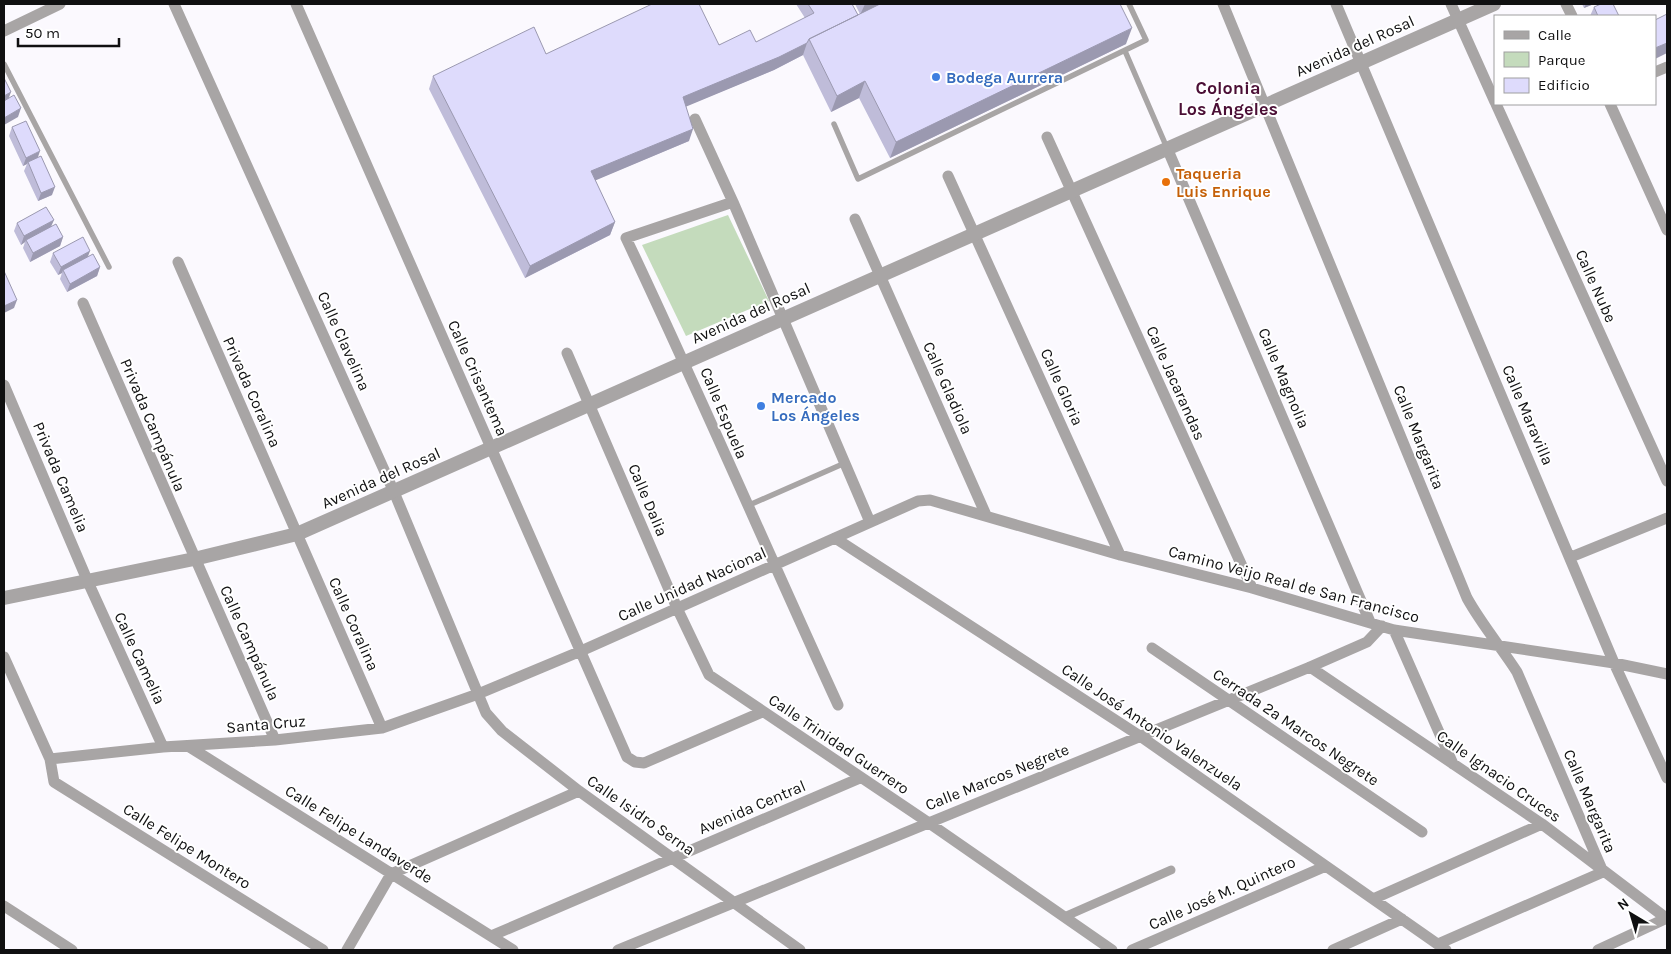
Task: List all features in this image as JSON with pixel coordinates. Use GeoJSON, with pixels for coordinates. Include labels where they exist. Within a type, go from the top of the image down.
{"type":"FeatureCollection","features":[{"type":"Feature","properties":{"kind":"street"},"geometry":{"type":"LineString","coordinates":[[4,31],[60,4]]}},
{"type":"Feature","properties":{"kind":"street","name":"Calle Clavelina"},"geometry":{"type":"LineString","coordinates":[[174,4],[394,492],[478,694]]}},
{"type":"Feature","properties":{"kind":"street","name":"Calle Crisantema"},"geometry":{"type":"LineString","coordinates":[[296,4],[627,756],[635,762],[644,763],[762,712]]}},
{"type":"Feature","properties":{"kind":"street","name":"Calle Margarita"},"geometry":{"type":"LineString","coordinates":[[1223,4],[1467,598],[1482,626],[1501,646],[1517,672],[1603,872]]}},
{"type":"Feature","properties":{"kind":"street","name":"Calle Maravilla"},"geometry":{"type":"LineString","coordinates":[[1336,4],[1571,556],[1614,663],[1667,778]]}},
{"type":"Feature","properties":{"kind":"street","name":"Calle Nube"},"geometry":{"type":"LineString","coordinates":[[1451,4],[1494,101]]}},
{"type":"Feature","properties":{"kind":"street","name":"Avenida del Rosal"},"geometry":{"type":"LineString","coordinates":[[4,598],[194,560],[297,534],[1494,4]]}},
{"type":"Feature","properties":{"kind":"street","name":"Calle Nube"},"geometry":{"type":"LineString","coordinates":[[1496,105],[1667,481]]}},
{"type":"Feature","properties":{"kind":"street"},"geometry":{"type":"LineString","coordinates":[[1610,105],[1667,230]]}},
{"type":"Feature","properties":{"kind":"street"},"geometry":{"type":"LineString","coordinates":[[695,119],[733,202],[870,522]]}},
{"type":"Feature","properties":{"kind":"street","name":"Calle Jacarandas"},"geometry":{"type":"LineString","coordinates":[[1047,137],[1252,588]]}},
{"type":"Feature","properties":{"kind":"street","name":"Calle Magnolia"},"geometry":{"type":"LineString","coordinates":[[1167,148],[1370,622]]}},
{"type":"Feature","properties":{"kind":"street","name":"Calle Gloria"},"geometry":{"type":"LineString","coordinates":[[948,176],[1120,554]]}},
{"type":"Feature","properties":{"kind":"street","name":"Calle Espuela"},"geometry":{"type":"LineString","coordinates":[[733,202],[626,238],[685,362],[747,506],[838,705]]}},
{"type":"Feature","properties":{"kind":"street","name":"Calle Gladiola"},"geometry":{"type":"LineString","coordinates":[[855,219],[986,515]]}},
{"type":"Feature","properties":{"kind":"street","name":"Privada Coralina"},"geometry":{"type":"LineString","coordinates":[[178,262],[297,534]]}},
{"type":"Feature","properties":{"kind":"street","name":"Privada Campánula"},"geometry":{"type":"LineString","coordinates":[[83,303],[194,560]]}},
{"type":"Feature","properties":{"kind":"street","name":"Calle Dalia"},"geometry":{"type":"LineString","coordinates":[[567,353],[677,608]]}},
{"type":"Feature","properties":{"kind":"street","name":"Privada Camelia"},"geometry":{"type":"LineString","coordinates":[[4,385],[88,582]]}},
{"type":"Feature","properties":{"kind":"street","name":"Camino Veijo Real de San Francisco"},"geometry":{"type":"LineString","coordinates":[[918,501],[930,500],[986,515],[1120,554],[1252,588],[1394,630],[1614,663],[1667,674]]}},
{"type":"Feature","properties":{"kind":"street","name":"Calle Unidad Nacional"},"geometry":{"type":"LineString","coordinates":[[478,694],[581,651],[918,501]]}},
{"type":"Feature","properties":{"kind":"street"},"geometry":{"type":"LineString","coordinates":[[1571,556],[1667,518]]}},
{"type":"Feature","properties":{"kind":"street","name":"Calle Coralina"},"geometry":{"type":"LineString","coordinates":[[297,534],[382,728]]}},
{"type":"Feature","properties":{"kind":"street","name":"Calle José Antonio Valenzuela"},"geometry":{"type":"LineString","coordinates":[[834,538],[1140,736],[1442,947]]}},
{"type":"Feature","properties":{"kind":"street","name":"Calle Campánula"},"geometry":{"type":"LineString","coordinates":[[194,560],[275,740]]}},
{"type":"Feature","properties":{"kind":"street","name":"Calle Camelia"},"geometry":{"type":"LineString","coordinates":[[88,582],[163,747]]}},
{"type":"Feature","properties":{"kind":"street","name":"Calle Trinidad Guerrero"},"geometry":{"type":"LineString","coordinates":[[677,608],[709,675],[929,823],[1112,950]]}},
{"type":"Feature","properties":{"kind":"street","name":"Calle Marcos Negrete"},"geometry":{"type":"LineString","coordinates":[[618,950],[1310,667],[1368,642],[1382,626]]}},
{"type":"Feature","properties":{"kind":"street"},"geometry":{"type":"LineString","coordinates":[[1394,630],[1453,764]]}},
{"type":"Feature","properties":{"kind":"street","name":"Cerrada 2ª Marcos Negrete"},"geometry":{"type":"LineString","coordinates":[[1152,648],[1422,832]]}},
{"type":"Feature","properties":{"kind":"street","name":"Calle Felipe Montero"},"geometry":{"type":"LineString","coordinates":[[4,657],[50,759],[54,782],[323,950]]}},
{"type":"Feature","properties":{"kind":"street","name":"Calle Ignacio Cruces"},"geometry":{"type":"LineString","coordinates":[[1310,667],[1542,824],[1603,872],[1667,918]]}},
{"type":"Feature","properties":{"kind":"street","name":"Santa Cruz"},"geometry":{"type":"LineString","coordinates":[[50,759],[163,747],[275,740],[382,728],[478,694]]}},
{"type":"Feature","properties":{"kind":"street","name":"Calle Isidro Serna"},"geometry":{"type":"LineString","coordinates":[[478,694],[486,713],[502,731],[579,791],[800,950]]}},
{"type":"Feature","properties":{"kind":"street","name":"Calle Felipe Landaverde"},"geometry":{"type":"LineString","coordinates":[[188,746],[513,950]]}},
{"type":"Feature","properties":{"kind":"street","name":"Avenida Central"},"geometry":{"type":"LineString","coordinates":[[491,936],[860,778]]}},
{"type":"Feature","properties":{"kind":"street"},"geometry":{"type":"LineString","coordinates":[[347,950],[391,874],[579,791]]}},
{"type":"Feature","properties":{"kind":"street"},"geometry":{"type":"LineString","coordinates":[[1373,899],[1542,824]]}},
{"type":"Feature","properties":{"kind":"street","name":"Calle José M. Quintero"},"geometry":{"type":"LineString","coordinates":[[1132,950],[1326,866]]}},
{"type":"Feature","properties":{"kind":"street"},"geometry":{"type":"LineString","coordinates":[[1064,917],[1171,870]]}},
{"type":"Feature","properties":{"kind":"street"},"geometry":{"type":"LineString","coordinates":[[1442,947],[1603,872]]}},
{"type":"Feature","properties":{"kind":"street"},"geometry":{"type":"LineString","coordinates":[[4,906],[72,950]]}},
{"type":"Feature","properties":{"kind":"street"},"geometry":{"type":"LineString","coordinates":[[1598,950],[1667,918]]}},
{"type":"Feature","properties":{"kind":"street"},"geometry":{"type":"LineString","coordinates":[[1333,950],[1402,919]]}},
{"type":"Feature","properties":{"kind":"lane"},"geometry":{"type":"LineString","coordinates":[[834,124],[858,179],[1146,40],[1129,4]]}},
{"type":"Feature","properties":{"kind":"lane"},"geometry":{"type":"LineString","coordinates":[[1125,51],[1167,148]]}},
{"type":"Feature","properties":{"kind":"lane"},"geometry":{"type":"LineString","coordinates":[[4,64],[109,267]]}},
{"type":"Feature","properties":{"kind":"lane"},"geometry":{"type":"LineString","coordinates":[[747,506],[844,464]]}},
{"type":"Feature","properties":{"kind":"green space"},"geometry":{"type":"Polygon","coordinates":[[[728,215],[769,301],[686,336],[642,245],[728,215]]]}},
{"type":"Feature","properties":{"kind":"building"},"geometry":{"type":"Polygon","coordinates":[[[652,4],[699,4],[719,45],[750,30],[756,42],[814,13],[808,4],[852,4],[858,15],[809,39],[807,43],[779,57],[683,97],[693,129],[591,171],[615,222],[530,266],[433,76],[534,27],[546,54],[652,4]]]}},
{"type":"Feature","properties":{"kind":"building","name":"Bodega Aurrera"},"geometry":{"type":"Polygon","coordinates":[[[880,4],[1120,4],[1132,28],[896,142],[865,81],[837,96],[809,39],[880,4]]]}},
{"type":"Feature","properties":{"kind":"building"},"geometry":{"type":"Polygon","coordinates":[[[1601,4],[1613,4],[1618,15],[1598,15],[1594,7],[1601,4]]]}},
{"type":"Feature","properties":{"kind":"building"},"geometry":{"type":"Polygon","coordinates":[[[1667,14],[1667,43],[1656,48],[1656,20],[1667,14]]]}},
{"type":"Feature","properties":{"kind":"building"},"geometry":{"type":"Polygon","coordinates":[[[4,78],[11,92],[4,96],[4,78]]]}},
{"type":"Feature","properties":{"kind":"building"},"geometry":{"type":"Polygon","coordinates":[[[14,95],[21,108],[4,118],[4,101],[14,95]]]}},
{"type":"Feature","properties":{"kind":"building"},"geometry":{"type":"Polygon","coordinates":[[[26,121],[40,151],[26,158],[12,127],[26,121]]]}},
{"type":"Feature","properties":{"kind":"building"},"geometry":{"type":"Polygon","coordinates":[[[41,156],[55,187],[41,193],[28,162],[41,156]]]}},
{"type":"Feature","properties":{"kind":"building"},"geometry":{"type":"Polygon","coordinates":[[[46,207],[54,220],[24,236],[17,223],[46,207]]]}},
{"type":"Feature","properties":{"kind":"building"},"geometry":{"type":"Polygon","coordinates":[[[56,224],[63,237],[33,253],[26,240],[56,224]]]}},
{"type":"Feature","properties":{"kind":"building"},"geometry":{"type":"Polygon","coordinates":[[[83,237],[90,251],[61,267],[53,253],[83,237]]]}},
{"type":"Feature","properties":{"kind":"building"},"geometry":{"type":"Polygon","coordinates":[[[93,254],[100,267],[70,284],[63,270],[93,254]]]}},
{"type":"Feature","properties":{"kind":"building"},"geometry":{"type":"Polygon","coordinates":[[[4,271],[17,300],[4,306],[4,271]]]}},
{"type":"Feature","properties":{"kind":"place","name":"Bodega Aurrera"},"geometry":{"type":"Point","coordinates":[936,77]}},
{"type":"Feature","properties":{"kind":"place","name":"Taqueria Luis Enrique"},"geometry":{"type":"Point","coordinates":[1166,182]}},
{"type":"Feature","properties":{"kind":"place","name":"Mercado Los Ángeles"},"geometry":{"type":"Point","coordinates":[761,406]}},
{"type":"Feature","properties":{"kind":"district","name":"Colonia Los Ángeles"},"geometry":{"type":"Point","coordinates":[1228,98]}}]}
